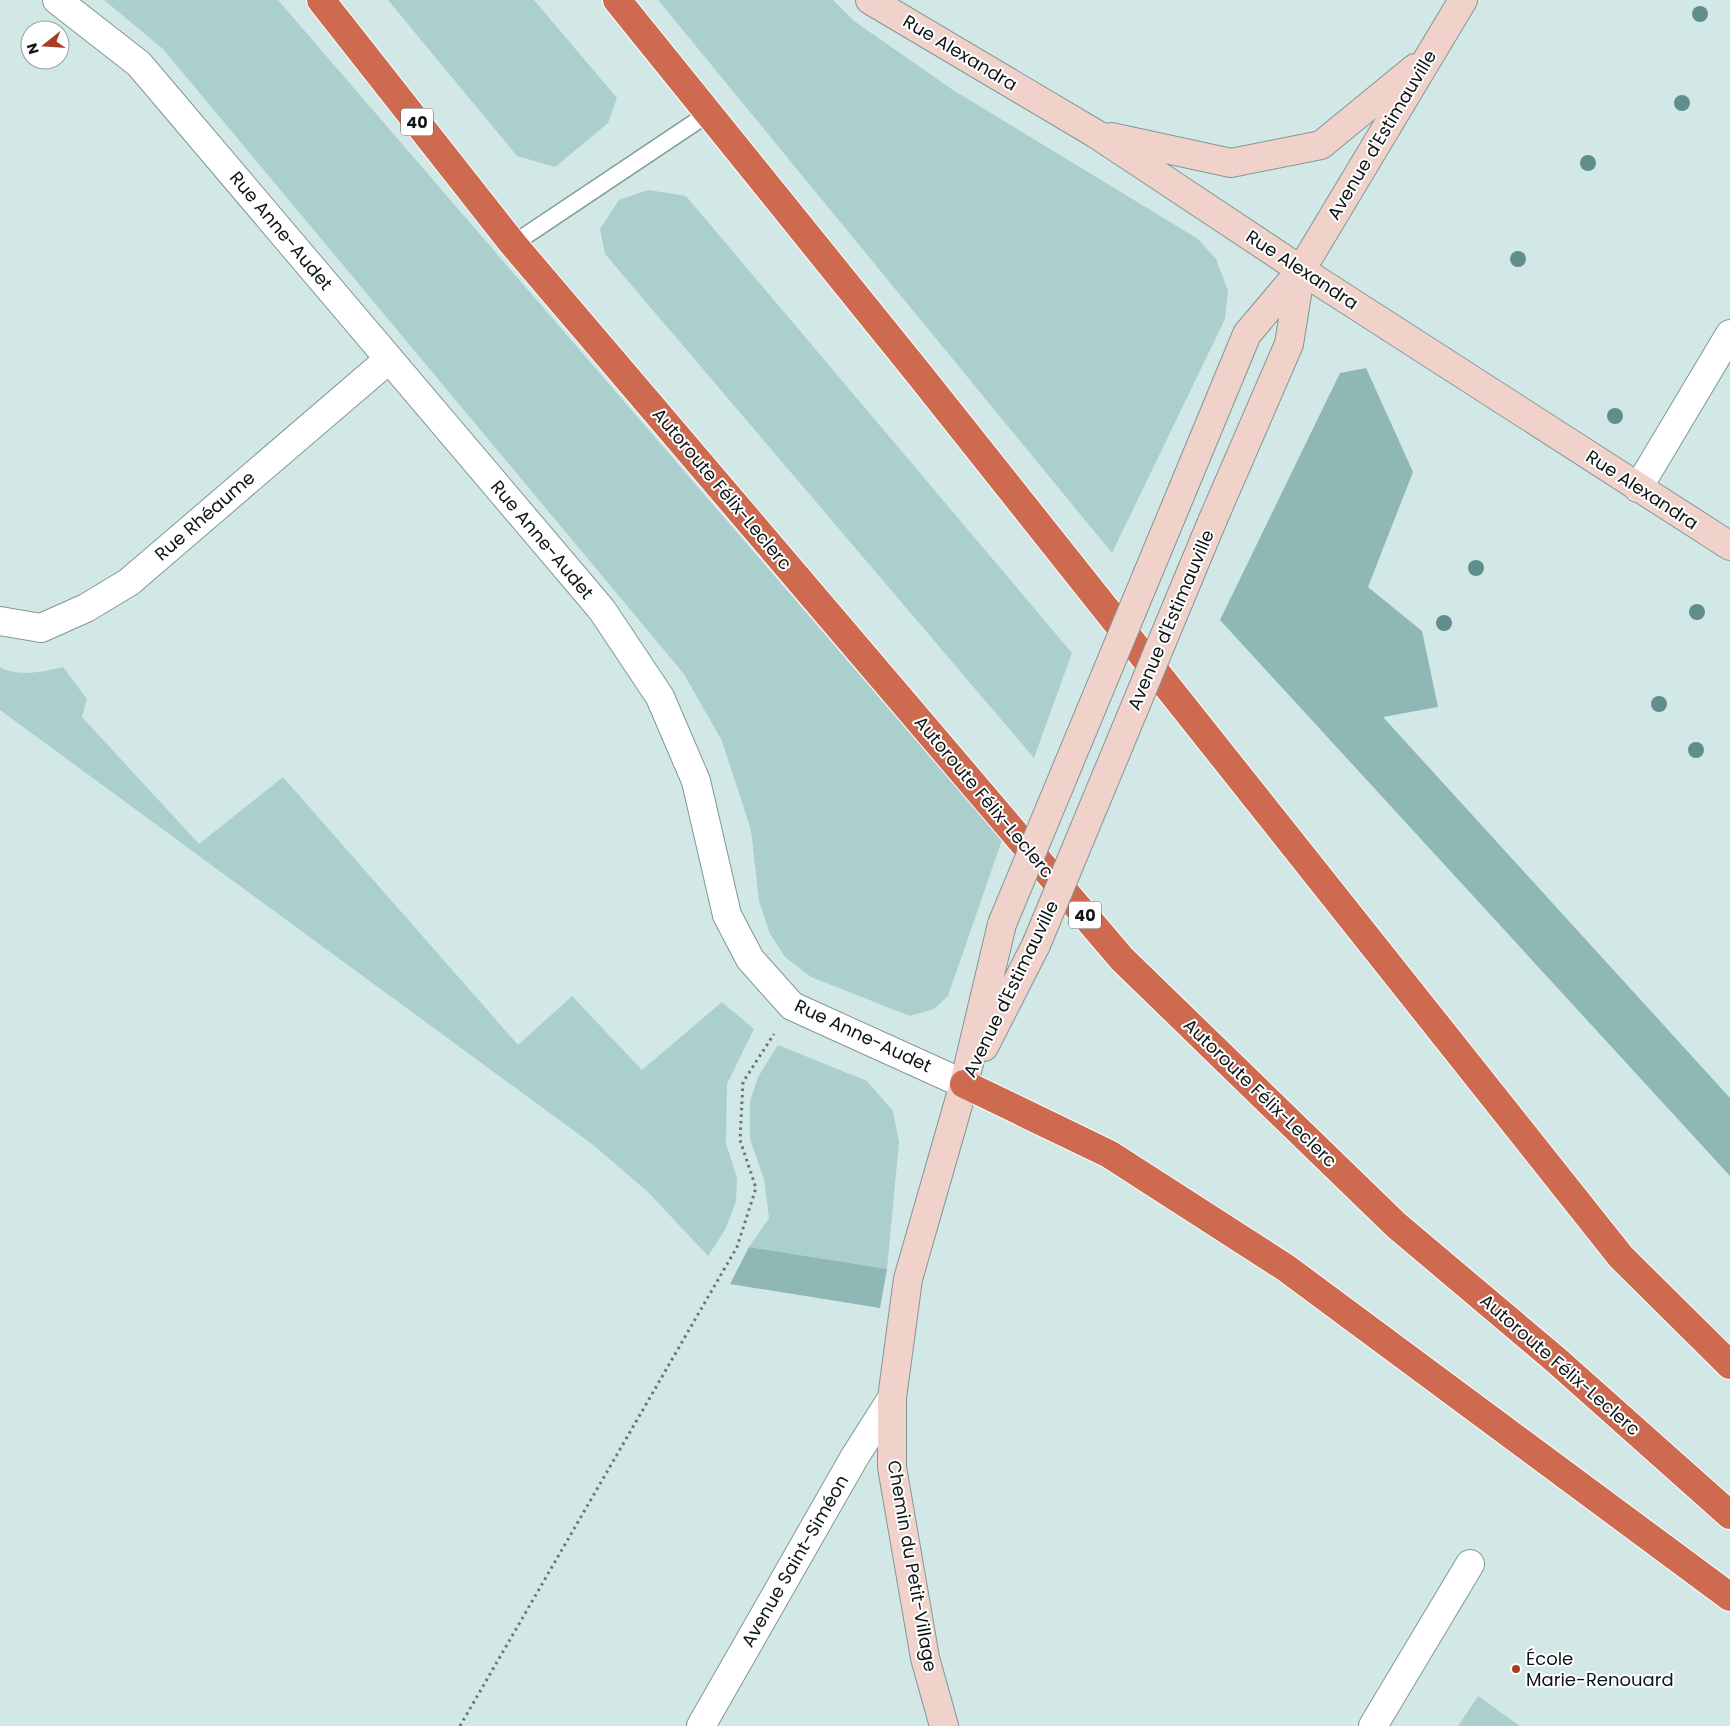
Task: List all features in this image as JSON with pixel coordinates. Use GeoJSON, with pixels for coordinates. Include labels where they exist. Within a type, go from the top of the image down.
{"type":"FeatureCollection","features":[{"type":"Feature","properties":{"kind":"highway","name":"Autoroute Félix-Leclerc"},"geometry":{"type":"LineString","coordinates":[[321,0],[513,244],[1122,959],[1396,1225],[1556,1360],[1730,1515]]}},
{"type":"Feature","properties":{"kind":"highway"},"geometry":{"type":"LineString","coordinates":[[617,0],[931,390],[1621,1257],[1730,1365]]}},
{"type":"Feature","properties":{"kind":"highway"},"geometry":{"type":"LineString","coordinates":[[964,1084],[1109,1154],[1286,1268],[1730,1597]]}},
{"type":"Feature","properties":{"kind":"main road","name":"Rue Alexandra"},"geometry":{"type":"LineString","coordinates":[[870,0],[1096,134],[1301,270],[1730,546]]}},
{"type":"Feature","properties":{"kind":"main road","name":"Avenue d'Estimauville"},"geometry":{"type":"LineString","coordinates":[[964,1084],[1002,924],[1246,334],[1301,270],[1463,0]]}},
{"type":"Feature","properties":{"kind":"main road"},"geometry":{"type":"LineString","coordinates":[[1096,134],[1231,163],[1321,145],[1430,56]]}},
{"type":"Feature","properties":{"kind":"main road","name":"Avenue d'Estimauville"},"geometry":{"type":"LineString","coordinates":[[964,1084],[1036,945],[1211,524],[1289,344],[1301,270]]}},
{"type":"Feature","properties":{"kind":"main road","name":"Chemin du Petit-Village"},"geometry":{"type":"LineString","coordinates":[[944,1726],[925,1658],[892,1467],[892,1398],[908,1279],[964,1084]]}},
{"type":"Feature","properties":{"kind":"street","name":"Rue Anne-Audet"},"geometry":{"type":"LineString","coordinates":[[57,0],[139,64],[279,227],[388,360],[602,610],[660,696],[696,781],[727,915],[750,959],[792,1006],[964,1084]]}},
{"type":"Feature","properties":{"kind":"street"},"geometry":{"type":"LineString","coordinates":[[1638,488],[1730,334]]}},
{"type":"Feature","properties":{"kind":"street","name":"Rue Rhéaume"},"geometry":{"type":"LineString","coordinates":[[0,621],[41,628],[86,608],[129,582],[388,360]]}},
{"type":"Feature","properties":{"kind":"street","name":"Avenue Saint-Siméon"},"geometry":{"type":"LineString","coordinates":[[701,1726],[854,1458],[892,1398]]}},
{"type":"Feature","properties":{"kind":"street"},"geometry":{"type":"LineString","coordinates":[[1373,1726],[1470,1564]]}},
{"type":"Feature","properties":{"kind":"lane"},"geometry":{"type":"LineString","coordinates":[[513,244],[708,113]]}},
{"type":"Feature","properties":{"kind":"path"},"geometry":{"type":"LineString","coordinates":[[460,1726],[737,1247],[756,1188],[740,1140],[743,1082],[792,1006]]}},
{"type":"Feature","properties":{"kind":"shaded area"},"geometry":{"type":"Polygon","coordinates":[[[104,0],[278,0],[1002,840],[948,996],[934,1009],[910,1016],[811,977],[785,957],[769,932],[759,901],[751,830],[722,741],[684,674],[163,49],[104,0]]]}},
{"type":"Feature","properties":{"kind":"shaded area"},"geometry":{"type":"Polygon","coordinates":[[[388,0],[534,0],[617,98],[608,123],[555,167],[517,156],[388,0]]]}},
{"type":"Feature","properties":{"kind":"shaded area"},"geometry":{"type":"Polygon","coordinates":[[[658,0],[833,0],[854,21],[953,90],[1198,239],[1216,259],[1228,291],[1225,319],[1112,553],[658,0]]]}},
{"type":"Feature","properties":{"kind":"shaded area"},"geometry":{"type":"Polygon","coordinates":[[[648,190],[686,196],[1072,653],[1034,758],[605,254],[600,229],[619,200],[648,190]]]}},
{"type":"Feature","properties":{"kind":"shaded area"},"geometry":{"type":"Polygon","coordinates":[[[1366,368],[1413,472],[1368,587],[1422,631],[1438,707],[1383,717],[1730,1098],[1730,1176],[1220,620],[1340,373],[1366,368]]]}},
{"type":"Feature","properties":{"kind":"shaded area"},"geometry":{"type":"Polygon","coordinates":[[[0,667],[22,673],[63,667],[87,699],[82,717],[199,844],[283,777],[518,1045],[572,996],[642,1070],[722,1002],[754,1029],[727,1084],[726,1143],[737,1178],[736,1201],[725,1230],[708,1256],[648,1192],[592,1144],[0,710],[0,667]]]}},
{"type":"Feature","properties":{"kind":"shaded area"},"geometry":{"type":"Polygon","coordinates":[[[778,1045],[867,1081],[893,1111],[899,1142],[887,1269],[749,1247],[769,1218],[764,1179],[750,1139],[750,1101],[758,1077],[778,1045]]]}},
{"type":"Feature","properties":{"kind":"shaded area"},"geometry":{"type":"Polygon","coordinates":[[[749,1247],[887,1269],[880,1308],[730,1284],[749,1247]]]}},
{"type":"Feature","properties":{"kind":"shaded area"},"geometry":{"type":"Polygon","coordinates":[[[1478,1696],[1520,1726],[1458,1726],[1478,1696]]]}},
{"type":"Feature","properties":{"kind":"place","name":"École Marie-Renouard"},"geometry":{"type":"Point","coordinates":[1516,1669]}}]}
